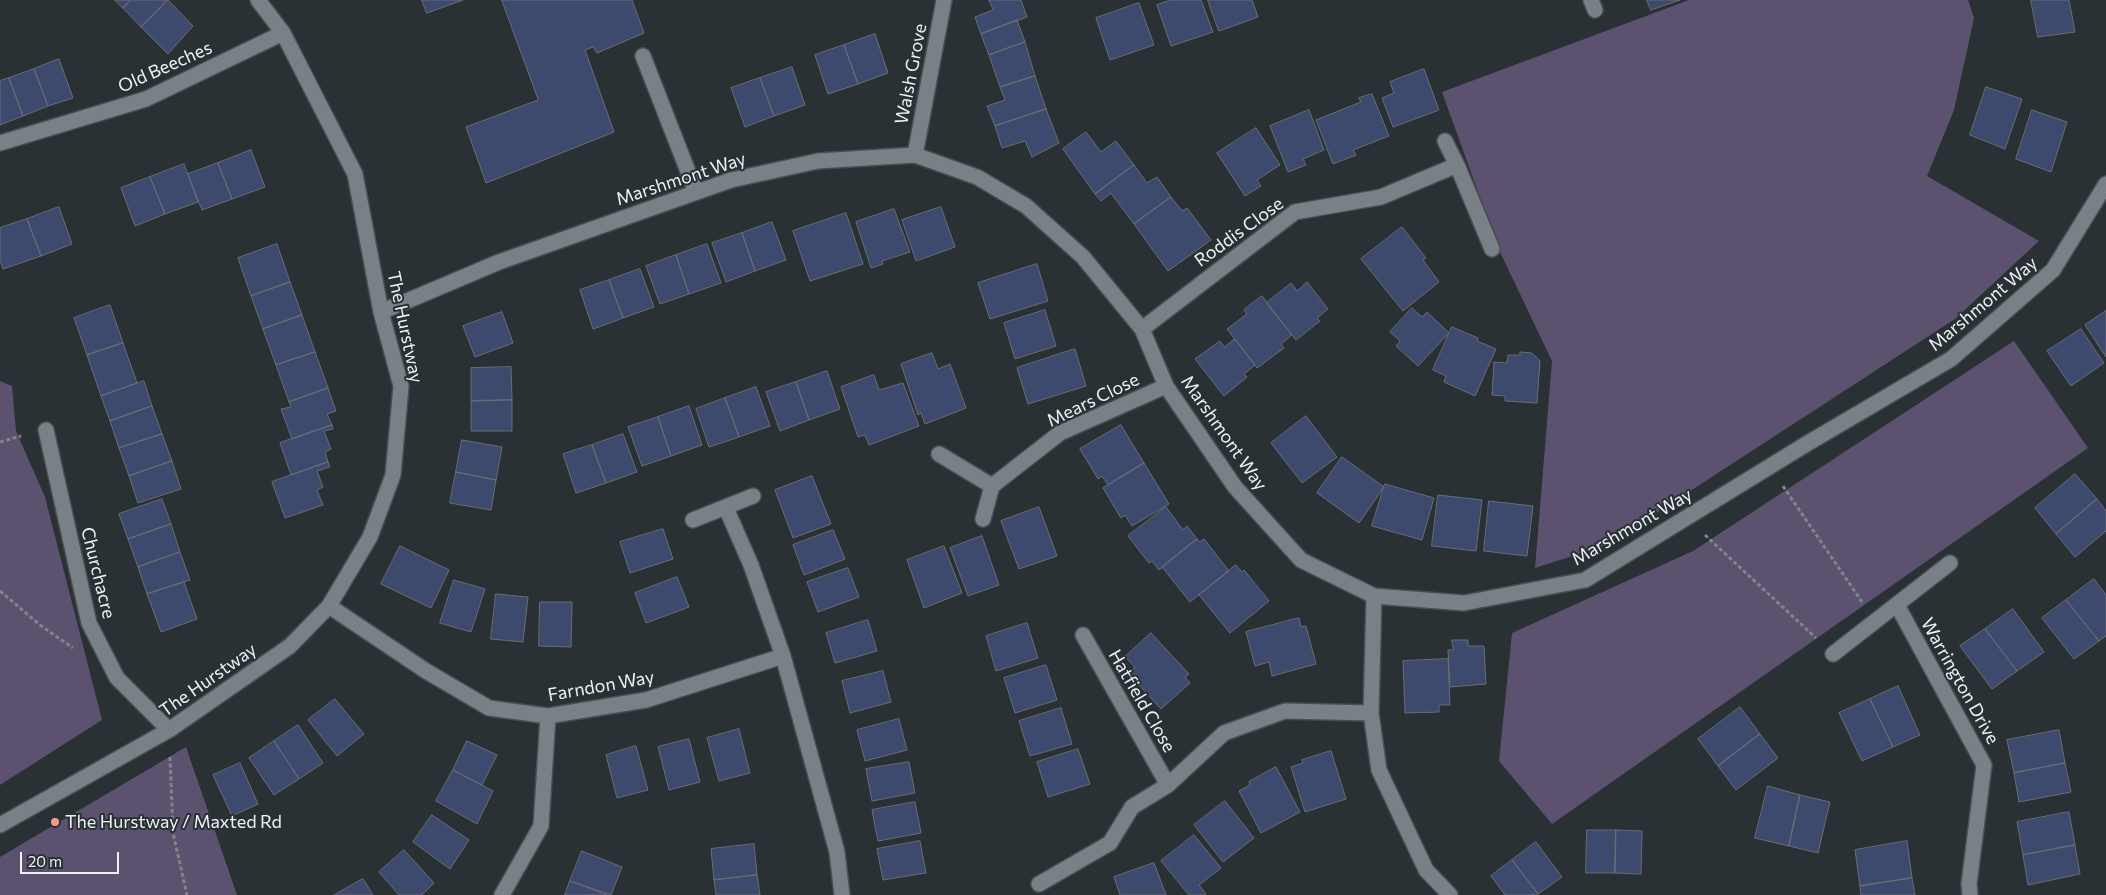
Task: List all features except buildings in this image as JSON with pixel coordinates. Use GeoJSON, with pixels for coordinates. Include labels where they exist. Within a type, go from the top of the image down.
{"type":"FeatureCollection","features":[{"type":"Feature","properties":{"kind":"street","name":"The Hurstway"},"geometry":{"type":"LineString","coordinates":[[0,825],[169,730],[290,646],[329,606],[370,537],[393,475],[402,386],[381,312],[355,174],[283,33],[258,0]]}},
{"type":"Feature","properties":{"kind":"street","name":"Walsh Grove"},"geometry":{"type":"LineString","coordinates":[[915,155],[944,0]]}},
{"type":"Feature","properties":{"kind":"street","name":"Old Beeches"},"geometry":{"type":"LineString","coordinates":[[0,143],[146,99],[283,33]]}},
{"type":"Feature","properties":{"kind":"street"},"geometry":{"type":"LineString","coordinates":[[643,56],[696,192]]}},
{"type":"Feature","properties":{"kind":"street"},"geometry":{"type":"LineString","coordinates":[[1445,141],[1492,249]]}},
{"type":"Feature","properties":{"kind":"street","name":"Marshmont Way"},"geometry":{"type":"LineString","coordinates":[[381,312],[499,262],[731,180],[818,161],[915,155],[977,177],[1026,206],[1084,257],[1142,329],[1166,386],[1235,487],[1301,560],[1374,596],[1464,603],[1585,580],[1770,466],[1951,359],[2053,270],[2106,184]]}},
{"type":"Feature","properties":{"kind":"street","name":"Roddis Close"},"geometry":{"type":"LineString","coordinates":[[1142,329],[1295,212],[1381,197],[1457,165]]}},
{"type":"Feature","properties":{"kind":"street","name":"Mears Close"},"geometry":{"type":"LineString","coordinates":[[992,486],[1060,433],[1166,386]]}},
{"type":"Feature","properties":{"kind":"street","name":"Churchacre"},"geometry":{"type":"LineString","coordinates":[[46,430],[89,623],[117,678],[169,730]]}},
{"type":"Feature","properties":{"kind":"street"},"geometry":{"type":"LineString","coordinates":[[939,454],[992,486],[983,519]]}},
{"type":"Feature","properties":{"kind":"street"},"geometry":{"type":"LineString","coordinates":[[693,520],[753,496]]}},
{"type":"Feature","properties":{"kind":"street"},"geometry":{"type":"LineString","coordinates":[[726,508],[751,566],[783,656],[837,852],[842,895]]}},
{"type":"Feature","properties":{"kind":"street"},"geometry":{"type":"LineString","coordinates":[[1833,654],[1950,563]]}},
{"type":"Feature","properties":{"kind":"street"},"geometry":{"type":"LineString","coordinates":[[1374,596],[1371,713],[1379,770],[1426,870],[1450,895]]}},
{"type":"Feature","properties":{"kind":"street","name":"Warrington Drive"},"geometry":{"type":"LineString","coordinates":[[1896,605],[1984,765],[1969,884],[1970,895]]}},
{"type":"Feature","properties":{"kind":"street","name":"Farndon Way"},"geometry":{"type":"LineString","coordinates":[[329,606],[426,671],[489,708],[548,716],[646,700],[783,656]]}},
{"type":"Feature","properties":{"kind":"street","name":"Hatfield Close"},"geometry":{"type":"LineString","coordinates":[[1083,635],[1168,785]]}},
{"type":"Feature","properties":{"kind":"street","name":"Hatfield Close"},"geometry":{"type":"LineString","coordinates":[[1039,884],[1110,843],[1132,807],[1168,785],[1224,733],[1284,711],[1371,713]]}},
{"type":"Feature","properties":{"kind":"street"},"geometry":{"type":"LineString","coordinates":[[502,895],[541,826],[548,716]]}},
{"type":"Feature","properties":{"kind":"path"},"geometry":{"type":"LineString","coordinates":[[1770,466],[1875,622]]}},
{"type":"Feature","properties":{"kind":"path"},"geometry":{"type":"LineString","coordinates":[[1686,518],[1833,654]]}},
{"type":"Feature","properties":{"kind":"path"},"geometry":{"type":"LineString","coordinates":[[0,591],[40,625],[78,652]]}},
{"type":"Feature","properties":{"kind":"path"},"geometry":{"type":"LineString","coordinates":[[169,730],[172,833],[187,895]]}},
{"type":"Feature","properties":{"kind":"shaded area"},"geometry":{"type":"Polygon","coordinates":[[[1689,0],[1968,0],[1974,18],[1954,110],[1927,176],[2039,241],[1955,319],[1607,545],[1535,568],[1552,361],[1499,250],[1442,92],[1689,0]]]}},
{"type":"Feature","properties":{"kind":"shaded area"},"geometry":{"type":"Polygon","coordinates":[[[2014,341],[2088,448],[1552,824],[1499,761],[1512,633],[1693,551],[2014,341]]]}},
{"type":"Feature","properties":{"kind":"shaded area"},"geometry":{"type":"Polygon","coordinates":[[[0,381],[12,386],[16,431],[45,497],[102,720],[0,785],[0,381]]]}},
{"type":"Feature","properties":{"kind":"shaded area"},"geometry":{"type":"Polygon","coordinates":[[[186,747],[237,895],[0,895],[0,857],[186,747]]]}},
{"type":"Feature","properties":{"kind":"place","name":"The Hurstway / Maxted Rd"},"geometry":{"type":"Point","coordinates":[55,822]}}]}
